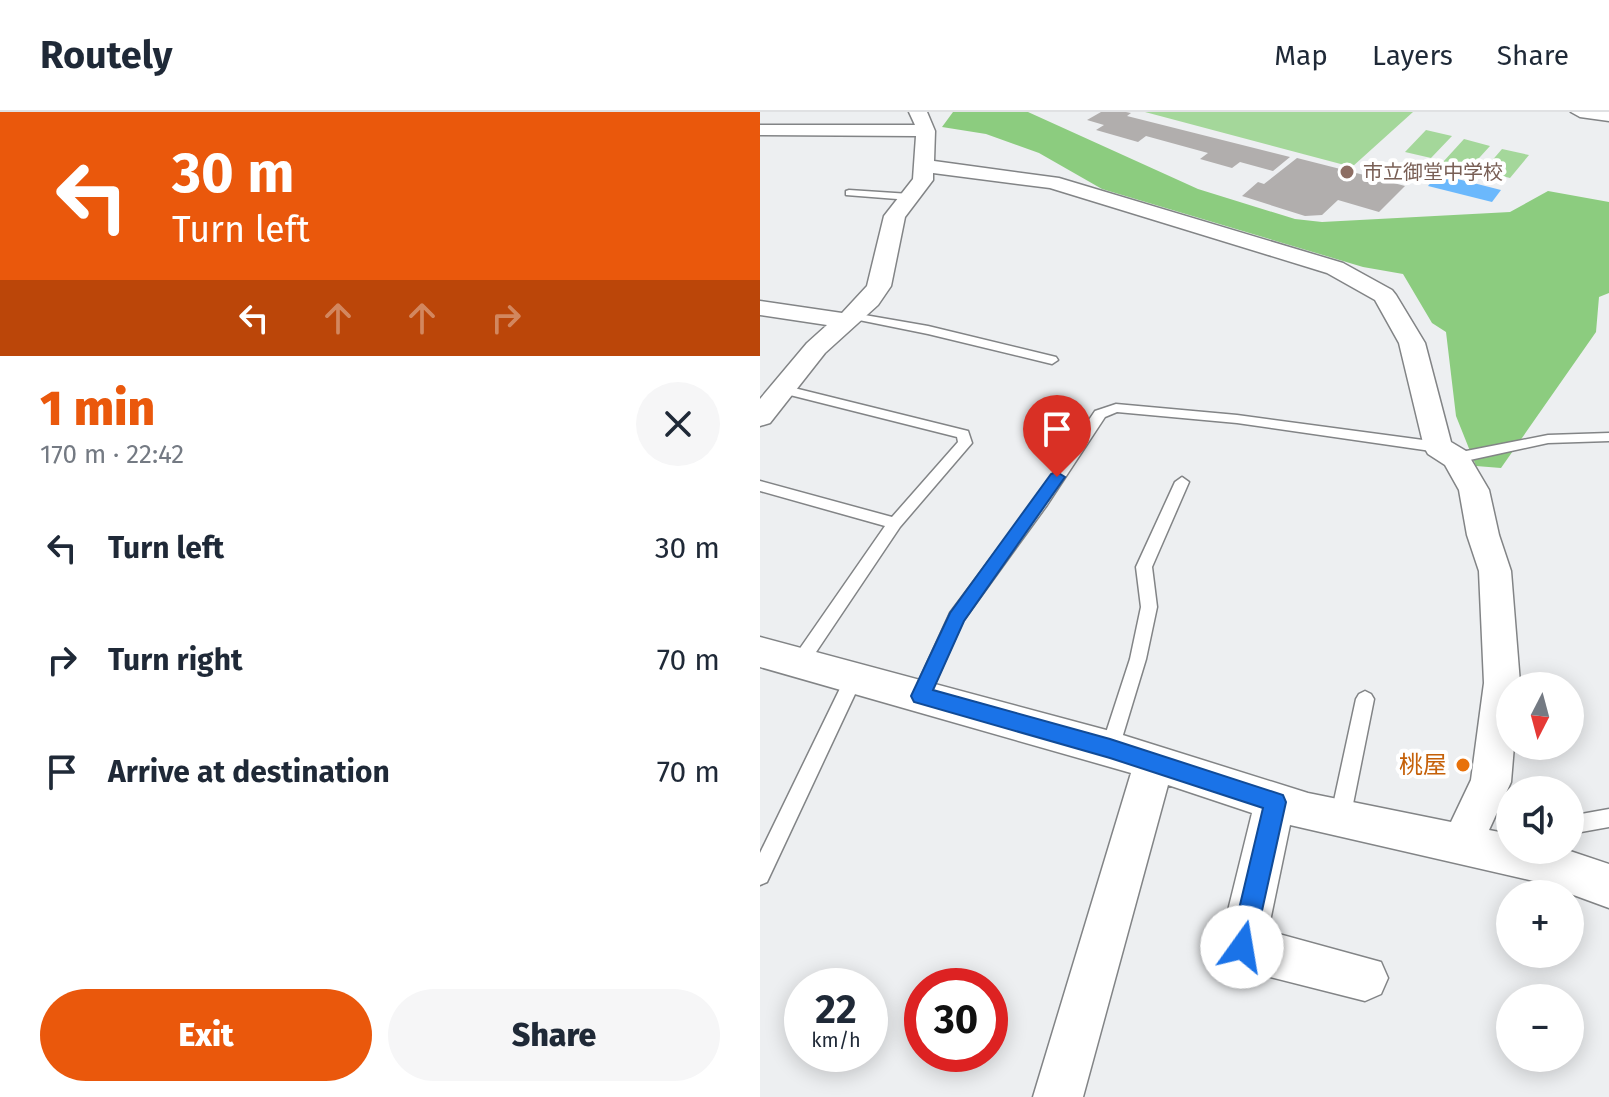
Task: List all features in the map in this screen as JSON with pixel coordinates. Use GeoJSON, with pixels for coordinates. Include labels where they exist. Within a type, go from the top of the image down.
{"type":"FeatureCollection","features":[{"type":"Feature","properties":{"kind":"street"},"geometry":{"type":"LineString","coordinates":[[1580,112],[1609,116]]}},
{"type":"Feature","properties":{"kind":"street"},"geometry":{"type":"LineString","coordinates":[[760,130],[922,122],[926,166],[923,180],[895,216],[879,286],[866,305],[816,348],[760,417]]}},
{"type":"Feature","properties":{"kind":"street"},"geometry":{"type":"LineString","coordinates":[[926,166],[1052,182],[1276,249],[1347,275],[1384,295],[1412,343],[1447,452],[1474,490],[1483,535],[1495,571],[1502,683],[1491,782],[1462,844]]}},
{"type":"Feature","properties":{"kind":"street"},"geometry":{"type":"LineString","coordinates":[[760,308],[850,318]]}},
{"type":"Feature","properties":{"kind":"street"},"geometry":{"type":"LineString","coordinates":[[760,652],[1110,748],[1275,802],[1538,861],[1609,886]]}},
{"type":"Feature","properties":{"kind":"street"},"geometry":{"type":"LineString","coordinates":[[1058,1097],[1154,763]]}},
{"type":"Feature","properties":{"kind":"street"},"geometry":{"type":"LineString","coordinates":[[1275,802],[1242,947],[1365,978]]}},
{"type":"Feature","properties":{"kind":"lane"},"geometry":{"type":"LineString","coordinates":[[849,193],[910,197]]}},
{"type":"Feature","properties":{"kind":"lane"},"geometry":{"type":"LineString","coordinates":[[850,318],[928,330],[1052,360]]}},
{"type":"Feature","properties":{"kind":"lane"},"geometry":{"type":"LineString","coordinates":[[782,389],[963,434],[965,443],[895,523],[800,662]]}},
{"type":"Feature","properties":{"kind":"lane"},"geometry":{"type":"LineString","coordinates":[[921,696],[956,618],[1042,501],[1100,414],[1116,408],[1237,419],[1447,452],[1548,439],[1609,437]]}},
{"type":"Feature","properties":{"kind":"lane"},"geometry":{"type":"LineString","coordinates":[[1110,748],[1138,659],[1149,607],[1144,567],[1182,482]]}},
{"type":"Feature","properties":{"kind":"lane"},"geometry":{"type":"LineString","coordinates":[[760,486],[895,523]]}},
{"type":"Feature","properties":{"kind":"lane"},"geometry":{"type":"LineString","coordinates":[[760,875],[854,677]]}},
{"type":"Feature","properties":{"kind":"lane"},"geometry":{"type":"LineString","coordinates":[[1340,819],[1365,699]]}},
{"type":"Feature","properties":{"kind":"lane"},"geometry":{"type":"LineString","coordinates":[[1584,822],[1609,818]]}},
{"type":"Feature","properties":{"kind":"lane"},"geometry":{"type":"LineString","coordinates":[[1462,844],[1496,842]]}},
{"type":"Feature","properties":{"kind":"green space"},"geometry":{"type":"Polygon","coordinates":[[[953,112],[1028,112],[1198,189],[1295,219],[1322,222],[1510,212],[1548,191],[1609,202],[1609,293],[1599,297],[1596,332],[1501,468],[1476,466],[1456,416],[1446,332],[1432,323],[1403,274],[1363,267],[1102,189],[1039,153],[986,134],[942,127],[953,112]]]}},
{"type":"Feature","properties":{"kind":"green space"},"geometry":{"type":"Polygon","coordinates":[[[1145,112],[1413,112],[1352,167],[1145,112]]]}},
{"type":"Feature","properties":{"kind":"green space"},"geometry":{"type":"Polygon","coordinates":[[[1426,130],[1452,136],[1431,158],[1405,152],[1426,130]]]}},
{"type":"Feature","properties":{"kind":"green space"},"geometry":{"type":"Polygon","coordinates":[[[1464,139],[1490,146],[1470,168],[1443,162],[1464,139]]]}},
{"type":"Feature","properties":{"kind":"green space"},"geometry":{"type":"Polygon","coordinates":[[[1502,149],[1529,155],[1510,178],[1483,171],[1502,149]]]}},
{"type":"Feature","properties":{"kind":"water"},"geometry":{"type":"Polygon","coordinates":[[[1438,174],[1501,190],[1492,202],[1428,186],[1438,174]]]}},
{"type":"Feature","properties":{"kind":"building"},"geometry":{"type":"Polygon","coordinates":[[[1101,112],[1131,113],[1127,116],[1290,157],[1273,171],[1240,162],[1232,168],[1200,159],[1208,153],[1146,136],[1138,142],[1096,130],[1104,125],[1087,120],[1101,112]]]}},
{"type":"Feature","properties":{"kind":"building"},"geometry":{"type":"Polygon","coordinates":[[[1297,158],[1405,186],[1379,212],[1338,200],[1322,215],[1305,216],[1242,196],[1258,182],[1264,184],[1297,158]]]}},
{"type":"Feature","properties":{"kind":"place","name":"市立御堂中学校"},"geometry":{"type":"Point","coordinates":[1347,172]}},
{"type":"Feature","properties":{"kind":"place","name":"桃屋"},"geometry":{"type":"Point","coordinates":[1463,765]}},
{"type":"Feature","properties":{"kind":"route"},"geometry":{"type":"LineString","coordinates":[[1057,477],[956,618],[921,696],[1110,748],[1275,802],[1242,947]]}}]}
